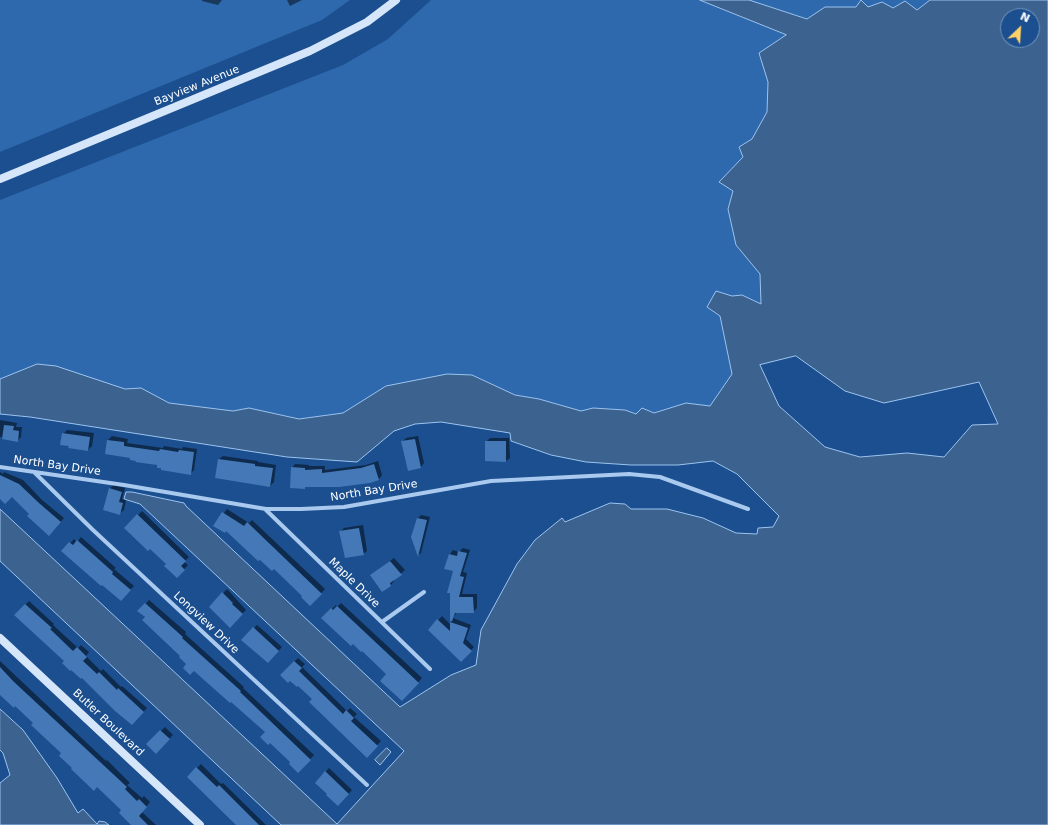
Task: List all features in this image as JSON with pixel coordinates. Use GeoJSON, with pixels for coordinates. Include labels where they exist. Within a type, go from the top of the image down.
{"type":"FeatureCollection","features":[{"type":"Feature","properties":{"kind":"main road","name":"Bayview Avenue"},"geometry":{"type":"LineString","coordinates":[[0,179],[310,51],[367,22],[396,0]]}},
{"type":"Feature","properties":{"kind":"main road","name":"Butler Boulevard"},"geometry":{"type":"LineString","coordinates":[[0,638],[200,825]]}},
{"type":"Feature","properties":{"kind":"street","name":"North Bay Drive"},"geometry":{"type":"LineString","coordinates":[[0,467],[124,485],[266,509],[344,507],[491,481],[629,474],[660,477],[748,509]]}},
{"type":"Feature","properties":{"kind":"street","name":"Longview Drive"},"geometry":{"type":"LineString","coordinates":[[34,472],[93,530],[367,785]]}},
{"type":"Feature","properties":{"kind":"street","name":"Maple Drive"},"geometry":{"type":"LineString","coordinates":[[266,509],[430,669]]}},
{"type":"Feature","properties":{"kind":"street"},"geometry":{"type":"LineString","coordinates":[[382,622],[424,592]]}},
{"type":"Feature","properties":{"kind":"shaded area"},"geometry":{"type":"Polygon","coordinates":[[[0,0],[350,0],[322,20],[0,152],[0,0]]]}},
{"type":"Feature","properties":{"kind":"shaded area"},"geometry":{"type":"Polygon","coordinates":[[[431,0],[700,0],[786,35],[759,53],[768,82],[767,112],[752,139],[739,147],[743,157],[719,182],[733,191],[728,209],[736,245],[760,274],[761,305],[743,295],[732,296],[716,291],[707,307],[720,316],[732,374],[710,406],[686,403],[654,413],[642,408],[636,414],[625,410],[593,408],[581,411],[539,399],[515,395],[472,375],[386,386],[343,413],[299,419],[249,408],[233,411],[169,403],[141,388],[125,389],[56,366],[0,379],[0,200],[343,65],[388,39],[431,0]]]}},
{"type":"Feature","properties":{"kind":"shaded area"},"geometry":{"type":"Polygon","coordinates":[[[700,0],[749,0],[807,19],[825,7],[856,7],[861,0],[868,7],[882,2],[893,8],[905,1],[917,10],[930,0],[1048,0],[1048,825],[281,825],[0,561],[0,509],[337,824],[404,751],[140,504],[124,499],[126,492],[184,503],[400,707],[451,675],[476,665],[481,630],[517,564],[535,540],[562,518],[565,522],[610,503],[625,504],[631,509],[667,509],[703,518],[736,533],[757,534],[758,528],[773,527],[779,516],[737,474],[713,461],[678,465],[631,465],[586,462],[551,455],[511,441],[510,433],[441,422],[415,424],[394,431],[357,462],[287,457],[30,417],[0,414],[0,379],[37,364],[56,366],[125,389],[141,388],[169,403],[233,411],[249,408],[299,419],[343,413],[386,386],[447,374],[472,375],[515,395],[539,399],[581,411],[593,408],[625,410],[636,414],[642,408],[654,413],[686,403],[710,406],[732,374],[720,316],[707,307],[716,291],[732,296],[742,295],[761,304],[760,274],[736,245],[728,209],[733,191],[719,182],[743,157],[739,147],[752,139],[767,112],[768,82],[759,53],[786,35],[700,0]],[[796,356],[760,365],[779,406],[825,447],[860,457],[907,453],[944,457],[972,425],[998,424],[979,382],[884,403],[845,391],[796,356]]]}},
{"type":"Feature","properties":{"kind":"shaded area"},"geometry":{"type":"Polygon","coordinates":[[[749,0],[861,0],[856,7],[825,7],[808,19],[749,0]]]}},
{"type":"Feature","properties":{"kind":"shaded area"},"geometry":{"type":"Polygon","coordinates":[[[862,0],[930,0],[917,10],[893,8],[882,2],[868,7],[862,0]]]}},
{"type":"Feature","properties":{"kind":"shaded area"},"geometry":{"type":"Polygon","coordinates":[[[0,709],[23,730],[57,778],[78,813],[83,809],[97,824],[99,821],[105,822],[109,825],[0,825],[0,783],[10,775],[3,753],[0,750],[0,709]]]}},
{"type":"Feature","properties":{"kind":"shaded area"},"geometry":{"type":"Polygon","coordinates":[[[387,748],[391,752],[380,765],[375,760],[387,748]]]}},
{"type":"Feature","properties":{"kind":"building"},"geometry":{"type":"Polygon","coordinates":[[[4,425],[14,426],[13,430],[19,431],[18,442],[2,439],[4,425]]]}},
{"type":"Feature","properties":{"kind":"building"},"geometry":{"type":"Polygon","coordinates":[[[62,433],[90,437],[88,451],[68,448],[69,446],[60,445],[62,433]]]}},
{"type":"Feature","properties":{"kind":"building"},"geometry":{"type":"Polygon","coordinates":[[[415,439],[421,468],[408,471],[401,441],[415,439]]]}},
{"type":"Feature","properties":{"kind":"building"},"geometry":{"type":"Polygon","coordinates":[[[107,440],[124,442],[124,446],[159,451],[160,449],[178,452],[179,450],[194,452],[191,475],[161,470],[161,468],[157,468],[157,465],[135,462],[136,461],[130,460],[130,458],[105,454],[107,440]]]}},
{"type":"Feature","properties":{"kind":"building"},"geometry":{"type":"Polygon","coordinates":[[[485,441],[506,441],[506,462],[485,461],[485,441]]]}},
{"type":"Feature","properties":{"kind":"building"},"geometry":{"type":"Polygon","coordinates":[[[218,459],[273,468],[270,487],[215,478],[218,459]]]}},
{"type":"Feature","properties":{"kind":"building"},"geometry":{"type":"Polygon","coordinates":[[[374,464],[379,480],[370,483],[339,487],[305,487],[305,489],[290,488],[291,467],[305,468],[305,470],[322,469],[322,473],[361,468],[374,464]]]}},
{"type":"Feature","properties":{"kind":"building"},"geometry":{"type":"Polygon","coordinates":[[[0,475],[19,484],[61,522],[49,536],[27,516],[29,514],[12,497],[5,504],[0,499],[0,475]]]}},
{"type":"Feature","properties":{"kind":"building"},"geometry":{"type":"Polygon","coordinates":[[[109,488],[122,492],[119,502],[123,503],[120,515],[103,510],[109,488]]]}},
{"type":"Feature","properties":{"kind":"building"},"geometry":{"type":"Polygon","coordinates":[[[222,512],[244,526],[247,522],[322,594],[310,606],[301,597],[302,596],[274,569],[272,571],[260,560],[258,561],[226,531],[225,533],[213,526],[222,512]]]}},
{"type":"Feature","properties":{"kind":"building"},"geometry":{"type":"Polygon","coordinates":[[[137,514],[186,561],[181,566],[185,570],[177,578],[164,566],[166,564],[150,549],[148,551],[124,528],[137,514]]]}},
{"type":"Feature","properties":{"kind":"building"},"geometry":{"type":"Polygon","coordinates":[[[417,518],[427,520],[418,557],[411,537],[417,518]]]}},
{"type":"Feature","properties":{"kind":"building"},"geometry":{"type":"Polygon","coordinates":[[[359,528],[364,555],[345,558],[339,531],[359,528]]]}},
{"type":"Feature","properties":{"kind":"building"},"geometry":{"type":"Polygon","coordinates":[[[77,540],[131,590],[121,601],[102,585],[101,586],[61,551],[69,542],[73,545],[77,540]]]}},
{"type":"Feature","properties":{"kind":"building"},"geometry":{"type":"Polygon","coordinates":[[[458,551],[467,553],[460,576],[464,577],[459,597],[473,597],[474,613],[455,613],[452,621],[450,621],[450,593],[447,593],[453,571],[444,569],[449,554],[457,556],[458,551]]]}},
{"type":"Feature","properties":{"kind":"building"},"geometry":{"type":"Polygon","coordinates":[[[390,561],[402,575],[390,583],[391,586],[382,592],[370,575],[390,561]]]}},
{"type":"Feature","properties":{"kind":"building"},"geometry":{"type":"Polygon","coordinates":[[[222,592],[243,614],[230,628],[209,607],[222,592]]]}},
{"type":"Feature","properties":{"kind":"building"},"geometry":{"type":"Polygon","coordinates":[[[145,603],[241,691],[240,692],[311,760],[298,773],[289,764],[290,762],[270,743],[268,745],[260,737],[265,732],[194,671],[190,675],[183,668],[186,664],[179,657],[180,656],[142,620],[145,617],[137,611],[145,603]]]}},
{"type":"Feature","properties":{"kind":"building"},"geometry":{"type":"Polygon","coordinates":[[[25,604],[52,628],[50,629],[73,651],[77,647],[87,657],[83,661],[97,674],[99,672],[117,690],[118,688],[144,712],[132,725],[115,711],[82,678],[81,679],[71,670],[70,671],[62,663],[64,661],[14,615],[25,604]]]}},
{"type":"Feature","properties":{"kind":"building"},"geometry":{"type":"Polygon","coordinates":[[[337,606],[419,683],[402,701],[380,681],[386,674],[362,651],[361,652],[353,644],[351,646],[321,618],[331,608],[333,610],[337,606]]]}},
{"type":"Feature","properties":{"kind":"building"},"geometry":{"type":"Polygon","coordinates":[[[437,619],[450,631],[450,622],[468,628],[463,643],[472,651],[461,662],[428,630],[437,619]]]}},
{"type":"Feature","properties":{"kind":"building"},"geometry":{"type":"Polygon","coordinates":[[[253,627],[279,651],[268,663],[241,640],[253,627]]]}},
{"type":"Feature","properties":{"kind":"building"},"geometry":{"type":"Polygon","coordinates":[[[294,661],[302,668],[299,671],[343,714],[346,710],[354,718],[351,721],[378,746],[367,758],[309,702],[312,699],[298,686],[297,687],[290,681],[288,683],[280,675],[294,661]]]}},
{"type":"Feature","properties":{"kind":"building"},"geometry":{"type":"Polygon","coordinates":[[[0,667],[13,681],[127,787],[125,789],[137,801],[139,799],[147,807],[139,816],[148,825],[131,825],[119,813],[121,810],[97,787],[94,791],[59,756],[61,753],[31,725],[33,723],[15,706],[14,708],[0,695],[0,667]]]}},
{"type":"Feature","properties":{"kind":"building"},"geometry":{"type":"Polygon","coordinates":[[[160,730],[170,739],[156,754],[146,744],[160,730]]]}},
{"type":"Feature","properties":{"kind":"building"},"geometry":{"type":"Polygon","coordinates":[[[196,767],[217,787],[219,785],[259,825],[236,825],[187,777],[196,767]]]}},
{"type":"Feature","properties":{"kind":"building"},"geometry":{"type":"Polygon","coordinates":[[[325,771],[349,794],[338,806],[315,783],[325,771]]]}}]}
